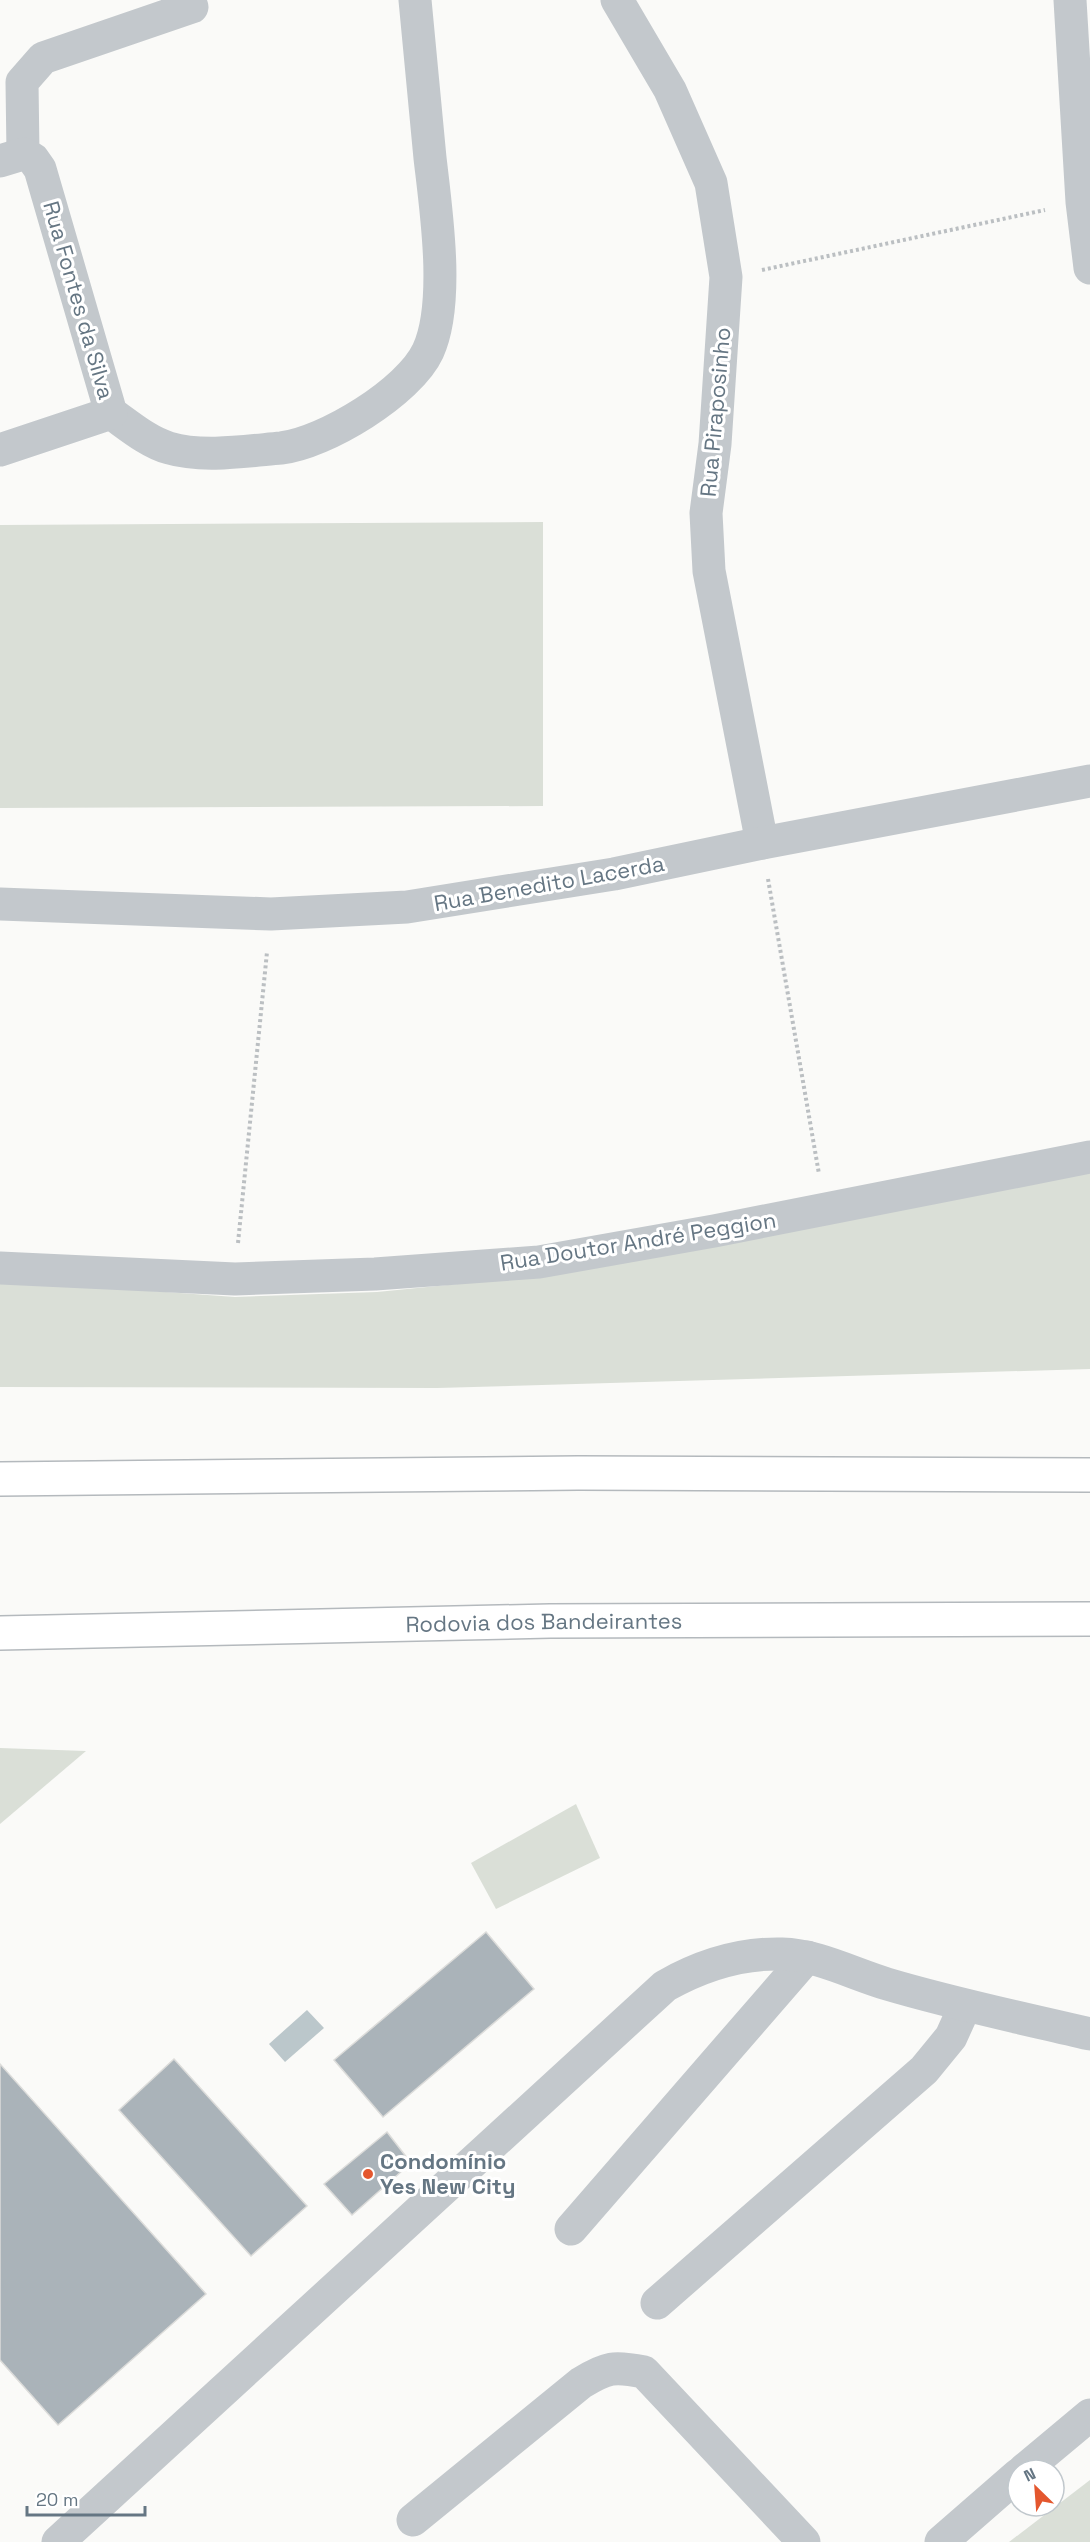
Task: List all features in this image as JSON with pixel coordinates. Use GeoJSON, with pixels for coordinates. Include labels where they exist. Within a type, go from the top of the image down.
{"type":"FeatureCollection","features":[{"type":"Feature","properties":{"kind":"highway"},"geometry":{"type":"LineString","coordinates":[[0,1479],[578,1473],[1090,1475]]}},
{"type":"Feature","properties":{"kind":"highway","name":"Rodovia dos Bandeirantes"},"geometry":{"type":"LineString","coordinates":[[0,1633],[550,1621],[1090,1619]]}},
{"type":"Feature","properties":{"kind":"street","name":"Rua Fontes da Silva"},"geometry":{"type":"LineString","coordinates":[[12,158],[33,159],[40,169],[111,412],[140,433],[168,448],[222,454],[296,446],[351,423],[400,388],[428,352],[437,320],[440,248],[415,0]]}},
{"type":"Feature","properties":{"kind":"street","name":"Rua Piraposinho"},"geometry":{"type":"LineString","coordinates":[[617,0],[670,90],[711,183],[726,277],[716,444],[706,513],[709,571],[762,843]]}},
{"type":"Feature","properties":{"kind":"street"},"geometry":{"type":"LineString","coordinates":[[1070,0],[1082,202],[1090,268]]}},
{"type":"Feature","properties":{"kind":"street"},"geometry":{"type":"LineString","coordinates":[[12,158],[22,82],[43,58],[192,7]]}},
{"type":"Feature","properties":{"kind":"street"},"geometry":{"type":"LineString","coordinates":[[0,450],[111,412]]}},
{"type":"Feature","properties":{"kind":"street","name":"Rua Benedito Lacerda"},"geometry":{"type":"LineString","coordinates":[[0,904],[271,914],[407,907],[614,874],[762,843],[1090,781]]}},
{"type":"Feature","properties":{"kind":"street","name":"Rua Doutor André Peggion"},"geometry":{"type":"LineString","coordinates":[[0,1268],[235,1279],[375,1274],[539,1262],[714,1232],[1090,1157]]}},
{"type":"Feature","properties":{"kind":"street"},"geometry":{"type":"LineString","coordinates":[[58,2542],[665,1986],[688,1973],[739,1957],[784,1954],[807,1957],[885,1984],[965,2006],[1090,2034]]}},
{"type":"Feature","properties":{"kind":"street"},"geometry":{"type":"LineString","coordinates":[[571,2229],[807,1957]]}},
{"type":"Feature","properties":{"kind":"street"},"geometry":{"type":"LineString","coordinates":[[657,2303],[924,2070],[951,2037],[965,2006]]}},
{"type":"Feature","properties":{"kind":"street"},"geometry":{"type":"LineString","coordinates":[[413,2520],[581,2384],[597,2374],[619,2367],[644,2372],[804,2542]]}},
{"type":"Feature","properties":{"kind":"street"},"geometry":{"type":"LineString","coordinates":[[1038,2458],[1090,2415]]}},
{"type":"Feature","properties":{"kind":"street"},"geometry":{"type":"LineString","coordinates":[[942,2542],[1006,2486]]}},
{"type":"Feature","properties":{"kind":"path"},"geometry":{"type":"LineString","coordinates":[[726,277],[1082,202]]}},
{"type":"Feature","properties":{"kind":"path"},"geometry":{"type":"LineString","coordinates":[[762,843],[825,1209]]}},
{"type":"Feature","properties":{"kind":"path"},"geometry":{"type":"LineString","coordinates":[[235,1279],[271,914]]}},
{"type":"Feature","properties":{"kind":"shaded area"},"geometry":{"type":"Polygon","coordinates":[[[543,522],[543,806],[0,808],[0,525],[543,522]]]}},
{"type":"Feature","properties":{"kind":"shaded area"},"geometry":{"type":"Polygon","coordinates":[[[1090,1169],[1090,1369],[437,1388],[0,1387],[0,1280],[235,1297],[377,1292],[547,1275],[1090,1169]]]}},
{"type":"Feature","properties":{"kind":"shaded area"},"geometry":{"type":"Polygon","coordinates":[[[0,1748],[86,1751],[0,1824],[0,1748]]]}},
{"type":"Feature","properties":{"kind":"shaded area"},"geometry":{"type":"Polygon","coordinates":[[[576,1804],[600,1858],[496,1909],[471,1863],[576,1804]]]}},
{"type":"Feature","properties":{"kind":"shaded area"},"geometry":{"type":"Polygon","coordinates":[[[307,2010],[324,2028],[285,2062],[269,2044],[307,2010]]]}},
{"type":"Feature","properties":{"kind":"shaded area"},"geometry":{"type":"Polygon","coordinates":[[[1090,2480],[1090,2542],[1009,2542],[1040,2518],[1066,2518],[1066,2498],[1090,2480]]]}},
{"type":"Feature","properties":{"kind":"building"},"geometry":{"type":"Polygon","coordinates":[[[486,1932],[534,1989],[383,2117],[334,2060],[486,1932]]]}},
{"type":"Feature","properties":{"kind":"building"},"geometry":{"type":"Polygon","coordinates":[[[174,2059],[307,2206],[251,2256],[119,2110],[174,2059]]]}},
{"type":"Feature","properties":{"kind":"building"},"geometry":{"type":"Polygon","coordinates":[[[0,2064],[206,2294],[58,2425],[0,2360],[0,2064]]]}},
{"type":"Feature","properties":{"kind":"building","name":"Condomínio Yes New City"},"geometry":{"type":"Polygon","coordinates":[[[387,2132],[411,2163],[352,2215],[324,2184],[387,2132]]]}},
{"type":"Feature","properties":{"kind":"place","name":"Condomínio Yes New City"},"geometry":{"type":"Point","coordinates":[368,2174]}}]}
